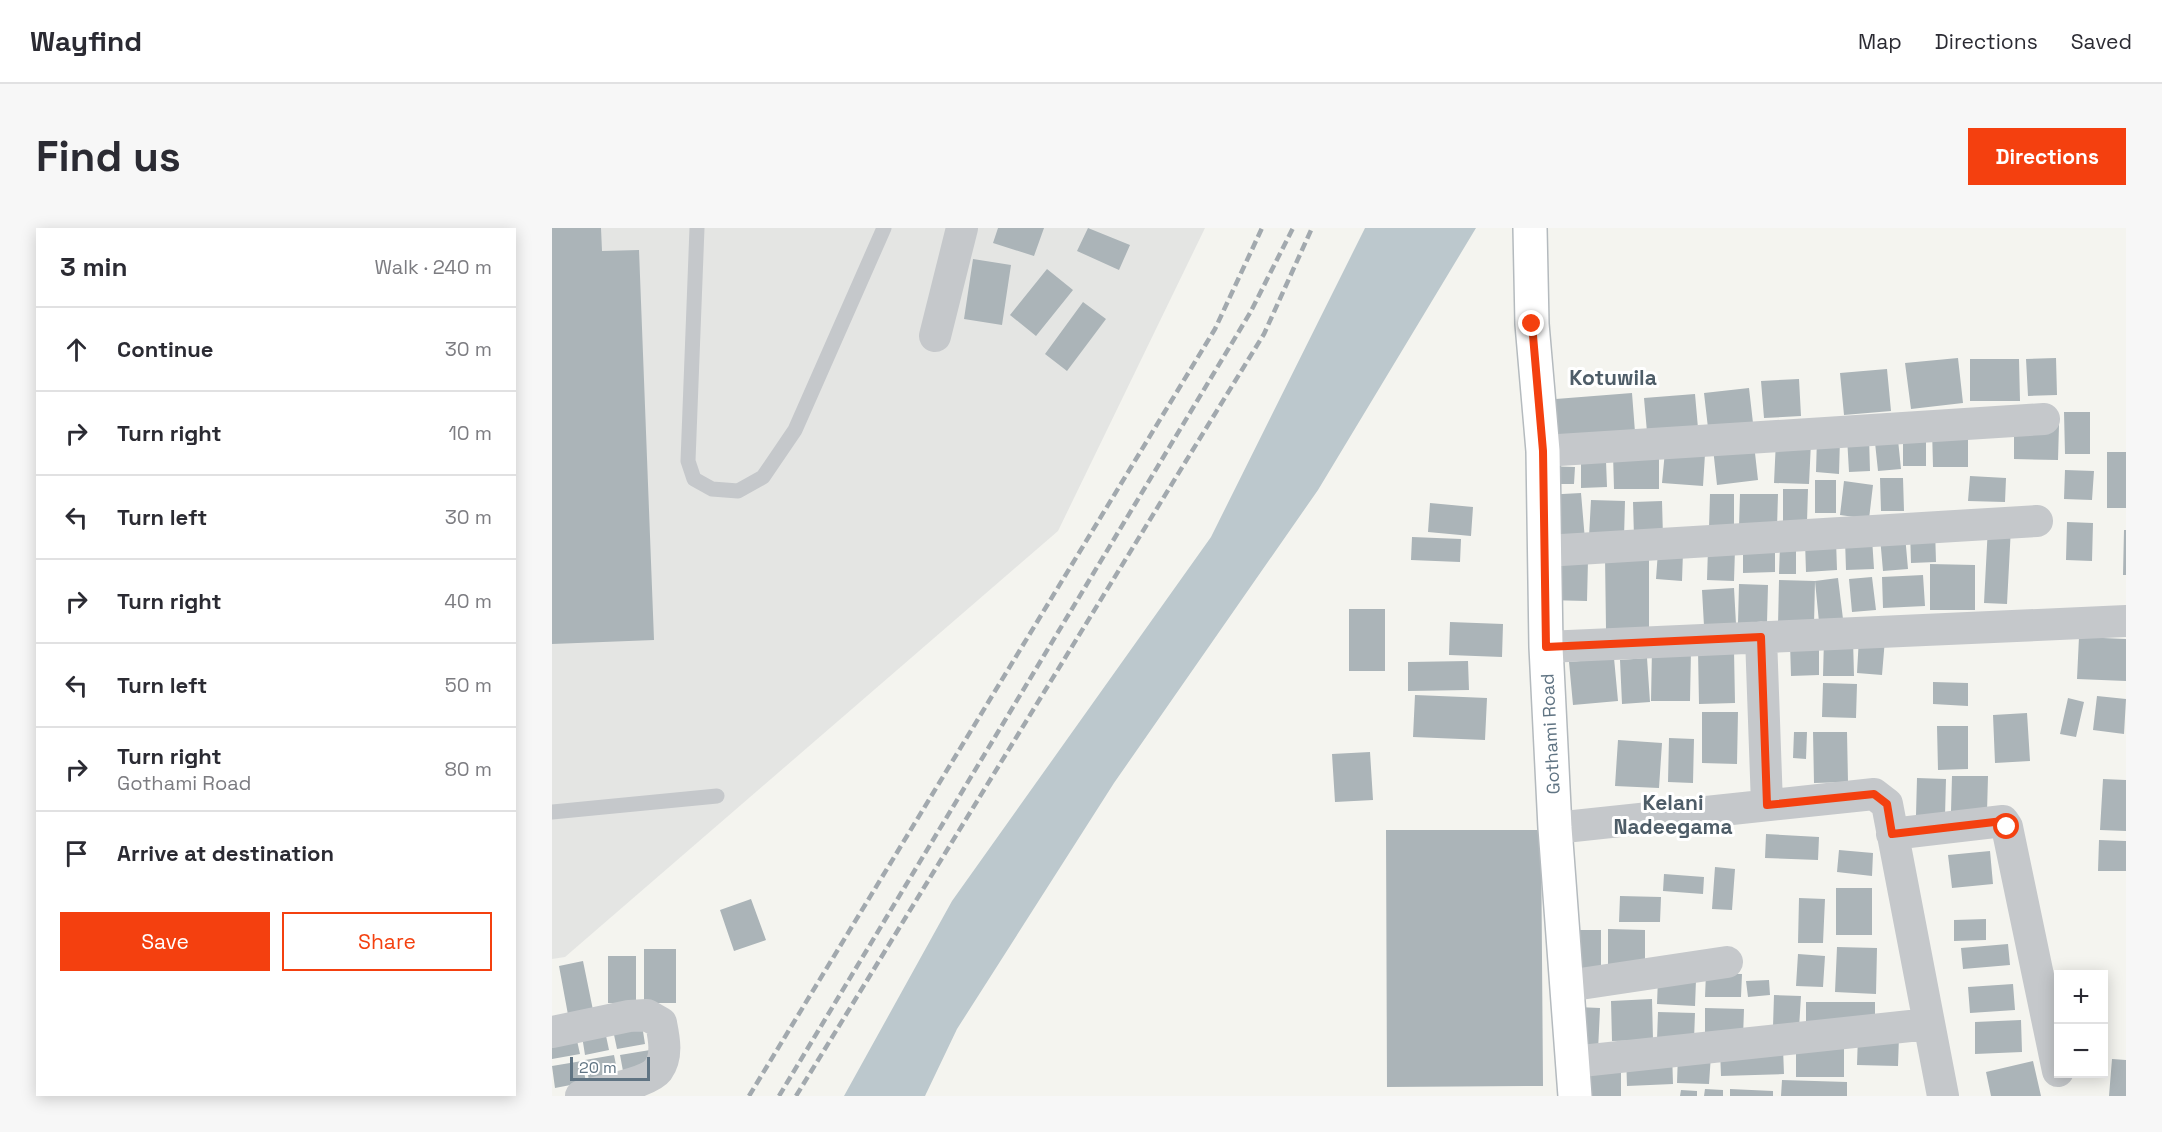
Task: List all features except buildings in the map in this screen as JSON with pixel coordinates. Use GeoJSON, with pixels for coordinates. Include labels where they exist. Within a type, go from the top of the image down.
{"type":"FeatureCollection","features":[{"type":"Feature","properties":{"kind":"street"},"geometry":{"type":"LineString","coordinates":[[935,336],[962,228]]}},
{"type":"Feature","properties":{"kind":"street","name":"Gothami Road"},"geometry":{"type":"LineString","coordinates":[[1530,228],[1532,324],[1543,451],[1546,647],[1555,828],[1575,1096]]}},
{"type":"Feature","properties":{"kind":"street"},"geometry":{"type":"LineString","coordinates":[[1543,451],[2044,419]]}},
{"type":"Feature","properties":{"kind":"street"},"geometry":{"type":"LineString","coordinates":[[1545,551],[2037,521]]}},
{"type":"Feature","properties":{"kind":"street"},"geometry":{"type":"LineString","coordinates":[[1546,647],[2126,621]]}},
{"type":"Feature","properties":{"kind":"street"},"geometry":{"type":"LineString","coordinates":[[1761,637],[1767,805]]}},
{"type":"Feature","properties":{"kind":"street"},"geometry":{"type":"LineString","coordinates":[[1555,828],[1874,794],[1887,804],[1943,1096]]}},
{"type":"Feature","properties":{"kind":"street"},"geometry":{"type":"LineString","coordinates":[[1892,834],[2003,821],[2007,827],[2054,1049]]}},
{"type":"Feature","properties":{"kind":"street"},"geometry":{"type":"LineString","coordinates":[[1567,986],[1727,962]]}},
{"type":"Feature","properties":{"kind":"street"},"geometry":{"type":"LineString","coordinates":[[552,1032],[630,1016],[647,1016],[661,1023],[664,1042],[663,1057],[657,1071],[643,1079],[582,1096]]}},
{"type":"Feature","properties":{"kind":"street"},"geometry":{"type":"LineString","coordinates":[[1572,1062],[1929,1024]]}},
{"type":"Feature","properties":{"kind":"lane"},"geometry":{"type":"LineString","coordinates":[[697,228],[688,462],[694,479],[712,489],[738,491],[763,477],[795,430],[884,228]]}},
{"type":"Feature","properties":{"kind":"lane"},"geometry":{"type":"LineString","coordinates":[[552,812],[717,796]]}},
{"type":"Feature","properties":{"kind":"shaded area"},"geometry":{"type":"Polygon","coordinates":[[[552,228],[1205,228],[1058,531],[565,957],[552,959],[552,228]]]}},
{"type":"Feature","properties":{"kind":"shaded area"},"geometry":{"type":"Polygon","coordinates":[[[1365,228],[1476,228],[1318,490],[1114,783],[957,1029],[925,1096],[844,1096],[952,901],[1211,537],[1365,228]]]}},
{"type":"Feature","properties":{"kind":"railway"},"geometry":{"type":"LineString","coordinates":[[749,1096],[1215,329],[1262,228]]}},
{"type":"Feature","properties":{"kind":"railway"},"geometry":{"type":"LineString","coordinates":[[779,1096],[1250,313],[1293,228]]}},
{"type":"Feature","properties":{"kind":"railway"},"geometry":{"type":"LineString","coordinates":[[796,1096],[1264,334],[1312,228]]}},
{"type":"Feature","properties":{"kind":"district","name":"Kotuwila"},"geometry":{"type":"Point","coordinates":[1613,377]}},
{"type":"Feature","properties":{"kind":"district","name":"Kelani Nadeegama"},"geometry":{"type":"Point","coordinates":[1673,814]}},
{"type":"Feature","properties":{"kind":"route"},"geometry":{"type":"LineString","coordinates":[[1532,324],[1543,451],[1546,647],[1761,637],[1767,805],[1874,794],[1887,804],[1892,834],[2003,821],[2007,827]]}}]}
